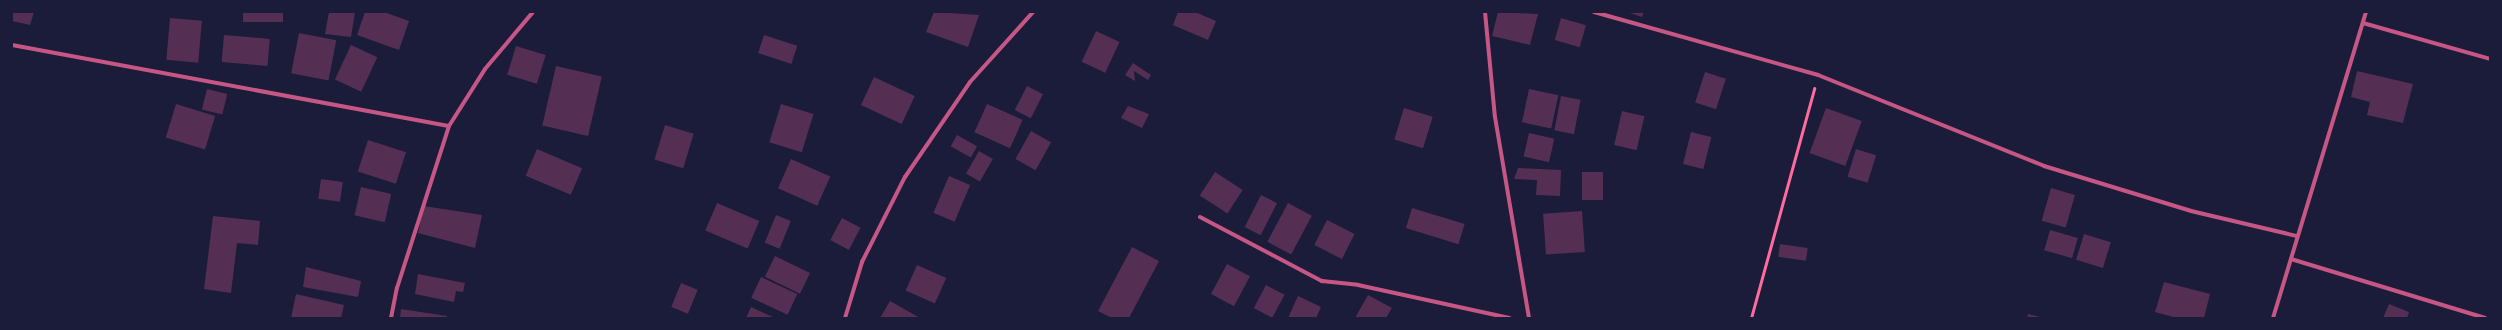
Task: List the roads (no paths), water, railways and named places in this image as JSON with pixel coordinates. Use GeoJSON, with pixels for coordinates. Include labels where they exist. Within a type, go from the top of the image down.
{"type":"FeatureCollection","features":[{"type":"Feature","properties":{"kind":"street"},"geometry":{"type":"LineString","coordinates":[[391,318],[397,288],[449,126],[485,69],[533,12]]}},
{"type":"Feature","properties":{"kind":"street"},"geometry":{"type":"LineString","coordinates":[[845,318],[862,262],[904,177],[970,82],[1032,12]]}},
{"type":"Feature","properties":{"kind":"street"},"geometry":{"type":"LineString","coordinates":[[1485,12],[1495,116],[1529,318]]}},
{"type":"Feature","properties":{"kind":"street"},"geometry":{"type":"LineString","coordinates":[[1594,12],[1818,75],[2044,166],[2190,211],[2297,236]]}},
{"type":"Feature","properties":{"kind":"street"},"geometry":{"type":"LineString","coordinates":[[2272,318],[2366,12]]}},
{"type":"Feature","properties":{"kind":"street"},"geometry":{"type":"LineString","coordinates":[[2363,23],[2490,59]]}},
{"type":"Feature","properties":{"kind":"street"},"geometry":{"type":"LineString","coordinates":[[12,44],[449,126]]}},
{"type":"Feature","properties":{"kind":"street"},"geometry":{"type":"LineString","coordinates":[[1200,217],[1322,281],[1358,284],[1509,318]]}},
{"type":"Feature","properties":{"kind":"street"},"geometry":{"type":"LineString","coordinates":[[2291,259],[2485,318]]}}]}
